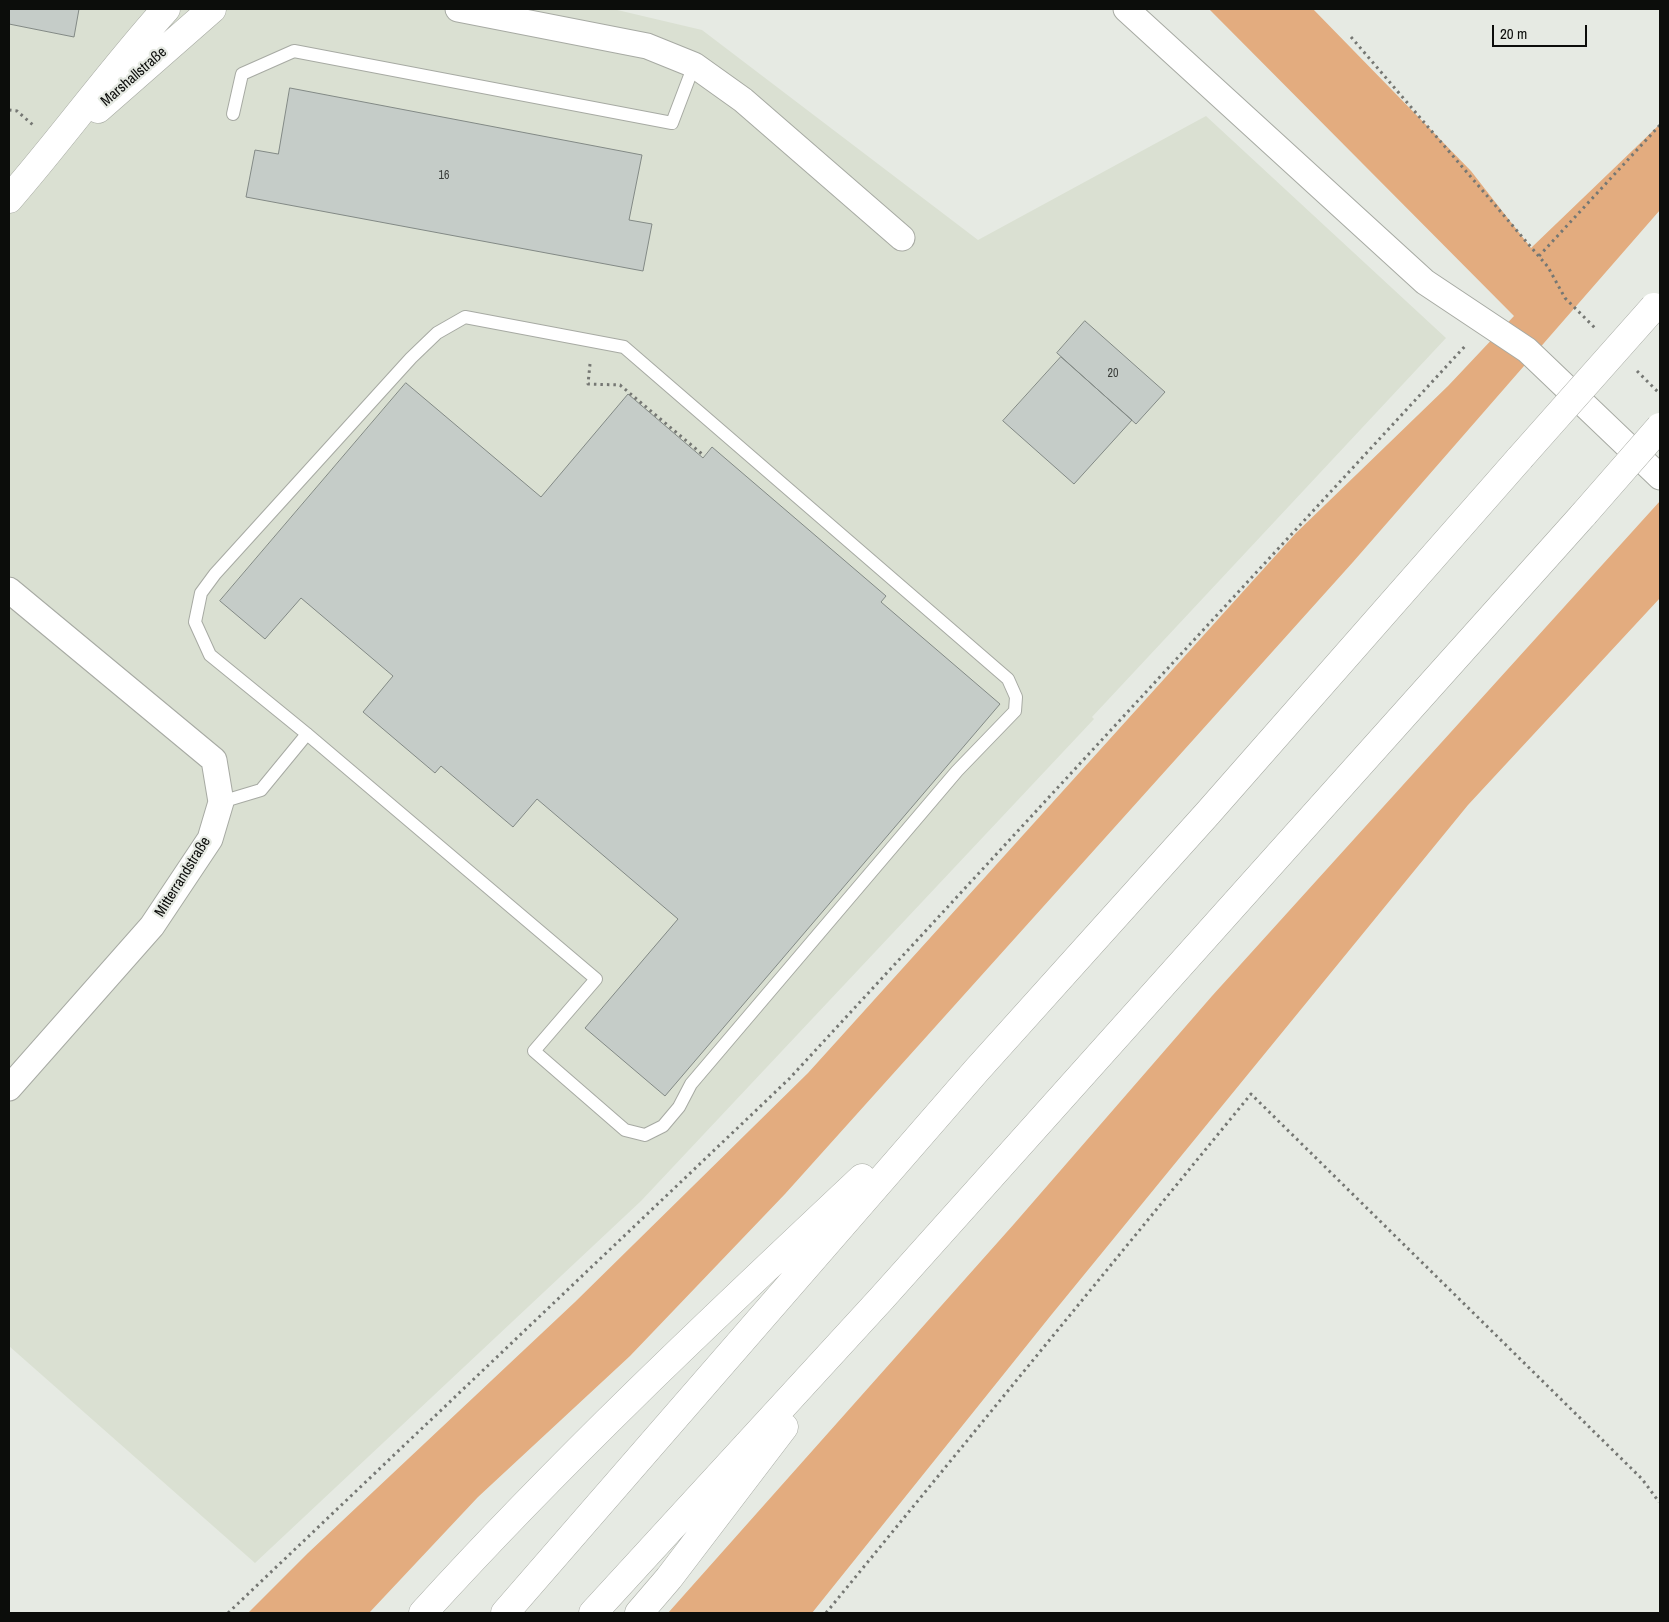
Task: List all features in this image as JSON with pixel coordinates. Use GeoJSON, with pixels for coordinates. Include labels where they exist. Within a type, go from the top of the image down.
{"type":"FeatureCollection","features":[{"type":"Feature","properties":{"kind":"main road","name":"Marshallstraße"},"geometry":{"type":"LineString","coordinates":[[9,199],[55,145],[129,50],[166,9]]}},
{"type":"Feature","properties":{"kind":"main road","name":"Marshallstraße"},"geometry":{"type":"LineString","coordinates":[[55,145],[212,9]]}},
{"type":"Feature","properties":{"kind":"main road"},"geometry":{"type":"LineString","coordinates":[[505,1613],[976,1071],[1208,813],[1657,304]]}},
{"type":"Feature","properties":{"kind":"main road"},"geometry":{"type":"LineString","coordinates":[[593,1613],[882,1298],[1660,427]]}},
{"type":"Feature","properties":{"kind":"main road"},"geometry":{"type":"LineString","coordinates":[[423,1613],[482,1549],[711,1320],[976,1071]]}},
{"type":"Feature","properties":{"kind":"main road"},"geometry":{"type":"LineString","coordinates":[[639,1613],[669,1578],[882,1298]]}},
{"type":"Feature","properties":{"kind":"street"},"geometry":{"type":"LineString","coordinates":[[458,9],[647,46],[694,65],[743,100],[902,238]]}},
{"type":"Feature","properties":{"kind":"street"},"geometry":{"type":"LineString","coordinates":[[1126,9],[1425,282],[1527,350],[1660,477]]}},
{"type":"Feature","properties":{"kind":"street","name":"Mitterrandstraße"},"geometry":{"type":"LineString","coordinates":[[9,590],[214,760],[221,802],[210,839],[152,926],[9,1088]]}},
{"type":"Feature","properties":{"kind":"lane"},"geometry":{"type":"LineString","coordinates":[[233,114],[242,74],[294,51],[672,123],[694,65]]}},
{"type":"Feature","properties":{"kind":"lane"},"geometry":{"type":"LineString","coordinates":[[465,317],[624,347],[1008,679],[1016,697],[1015,711],[957,771],[691,1084],[679,1106],[663,1126],[645,1135],[624,1130],[534,1051],[596,979],[307,734],[210,655],[195,622],[201,593],[215,574],[411,358],[436,333],[465,317]]}},
{"type":"Feature","properties":{"kind":"lane"},"geometry":{"type":"LineString","coordinates":[[221,802],[261,790],[307,734]]}},
{"type":"Feature","properties":{"kind":"path"},"geometry":{"type":"LineString","coordinates":[[1351,37],[1539,256],[1548,267],[1565,298],[1599,333]]}},
{"type":"Feature","properties":{"kind":"path"},"geometry":{"type":"LineString","coordinates":[[1539,256],[1660,125]]}},
{"type":"Feature","properties":{"kind":"path"},"geometry":{"type":"LineString","coordinates":[[228,1613],[789,1080],[1485,323]]}},
{"type":"Feature","properties":{"kind":"path"},"geometry":{"type":"LineString","coordinates":[[1632,367],[1660,394]]}},
{"type":"Feature","properties":{"kind":"path"},"geometry":{"type":"LineString","coordinates":[[597,385],[620,385],[702,454]]}},
{"type":"Feature","properties":{"kind":"path"},"geometry":{"type":"LineString","coordinates":[[826,1613],[1251,1094],[1642,1480],[1659,1502]]}},
{"type":"Feature","properties":{"kind":"shaded area"},"geometry":{"type":"Polygon","coordinates":[[[9,9],[613,9],[702,30],[978,240],[1206,116],[1446,338],[1092,717],[1094,719],[641,1201],[255,1563],[9,1346],[9,9]]]}},
{"type":"Feature","properties":{"kind":"shaded area"},"geometry":{"type":"Polygon","coordinates":[[[1209,9],[1313,9],[1471,171],[1531,248],[1660,124],[1660,210],[1353,562],[785,1194],[630,1356],[478,1497],[369,1613],[248,1613],[308,1553],[575,1302],[808,1073],[1296,533],[1448,386],[1514,316],[1209,9]]]}},
{"type":"Feature","properties":{"kind":"shaded area"},"geometry":{"type":"Polygon","coordinates":[[[1660,501],[1660,598],[1468,805],[1052,1314],[812,1613],[668,1613],[1014,1224],[1212,996],[1660,501]]]}},
{"type":"Feature","properties":{"kind":"building"},"geometry":{"type":"Polygon","coordinates":[[[9,9],[79,9],[74,37],[9,24],[9,9]]]}},
{"type":"Feature","properties":{"kind":"building"},"geometry":{"type":"Polygon","coordinates":[[[290,88],[642,155],[629,220],[652,224],[643,271],[246,197],[255,150],[278,154],[290,88]]]}},
{"type":"Feature","properties":{"kind":"building"},"geometry":{"type":"Polygon","coordinates":[[[1085,321],[1165,392],[1136,424],[1057,353],[1085,321]]]}},
{"type":"Feature","properties":{"kind":"building"},"geometry":{"type":"Polygon","coordinates":[[[1061,357],[1132,420],[1074,484],[1003,421],[1061,357]]]}},
{"type":"Feature","properties":{"kind":"building"},"geometry":{"type":"Polygon","coordinates":[[[406,383],[541,497],[628,394],[703,458],[712,447],[886,596],[881,602],[1000,704],[665,1096],[585,1028],[678,919],[537,799],[513,827],[441,766],[435,773],[363,712],[393,676],[301,598],[265,639],[220,601],[406,383]]]}}]}
